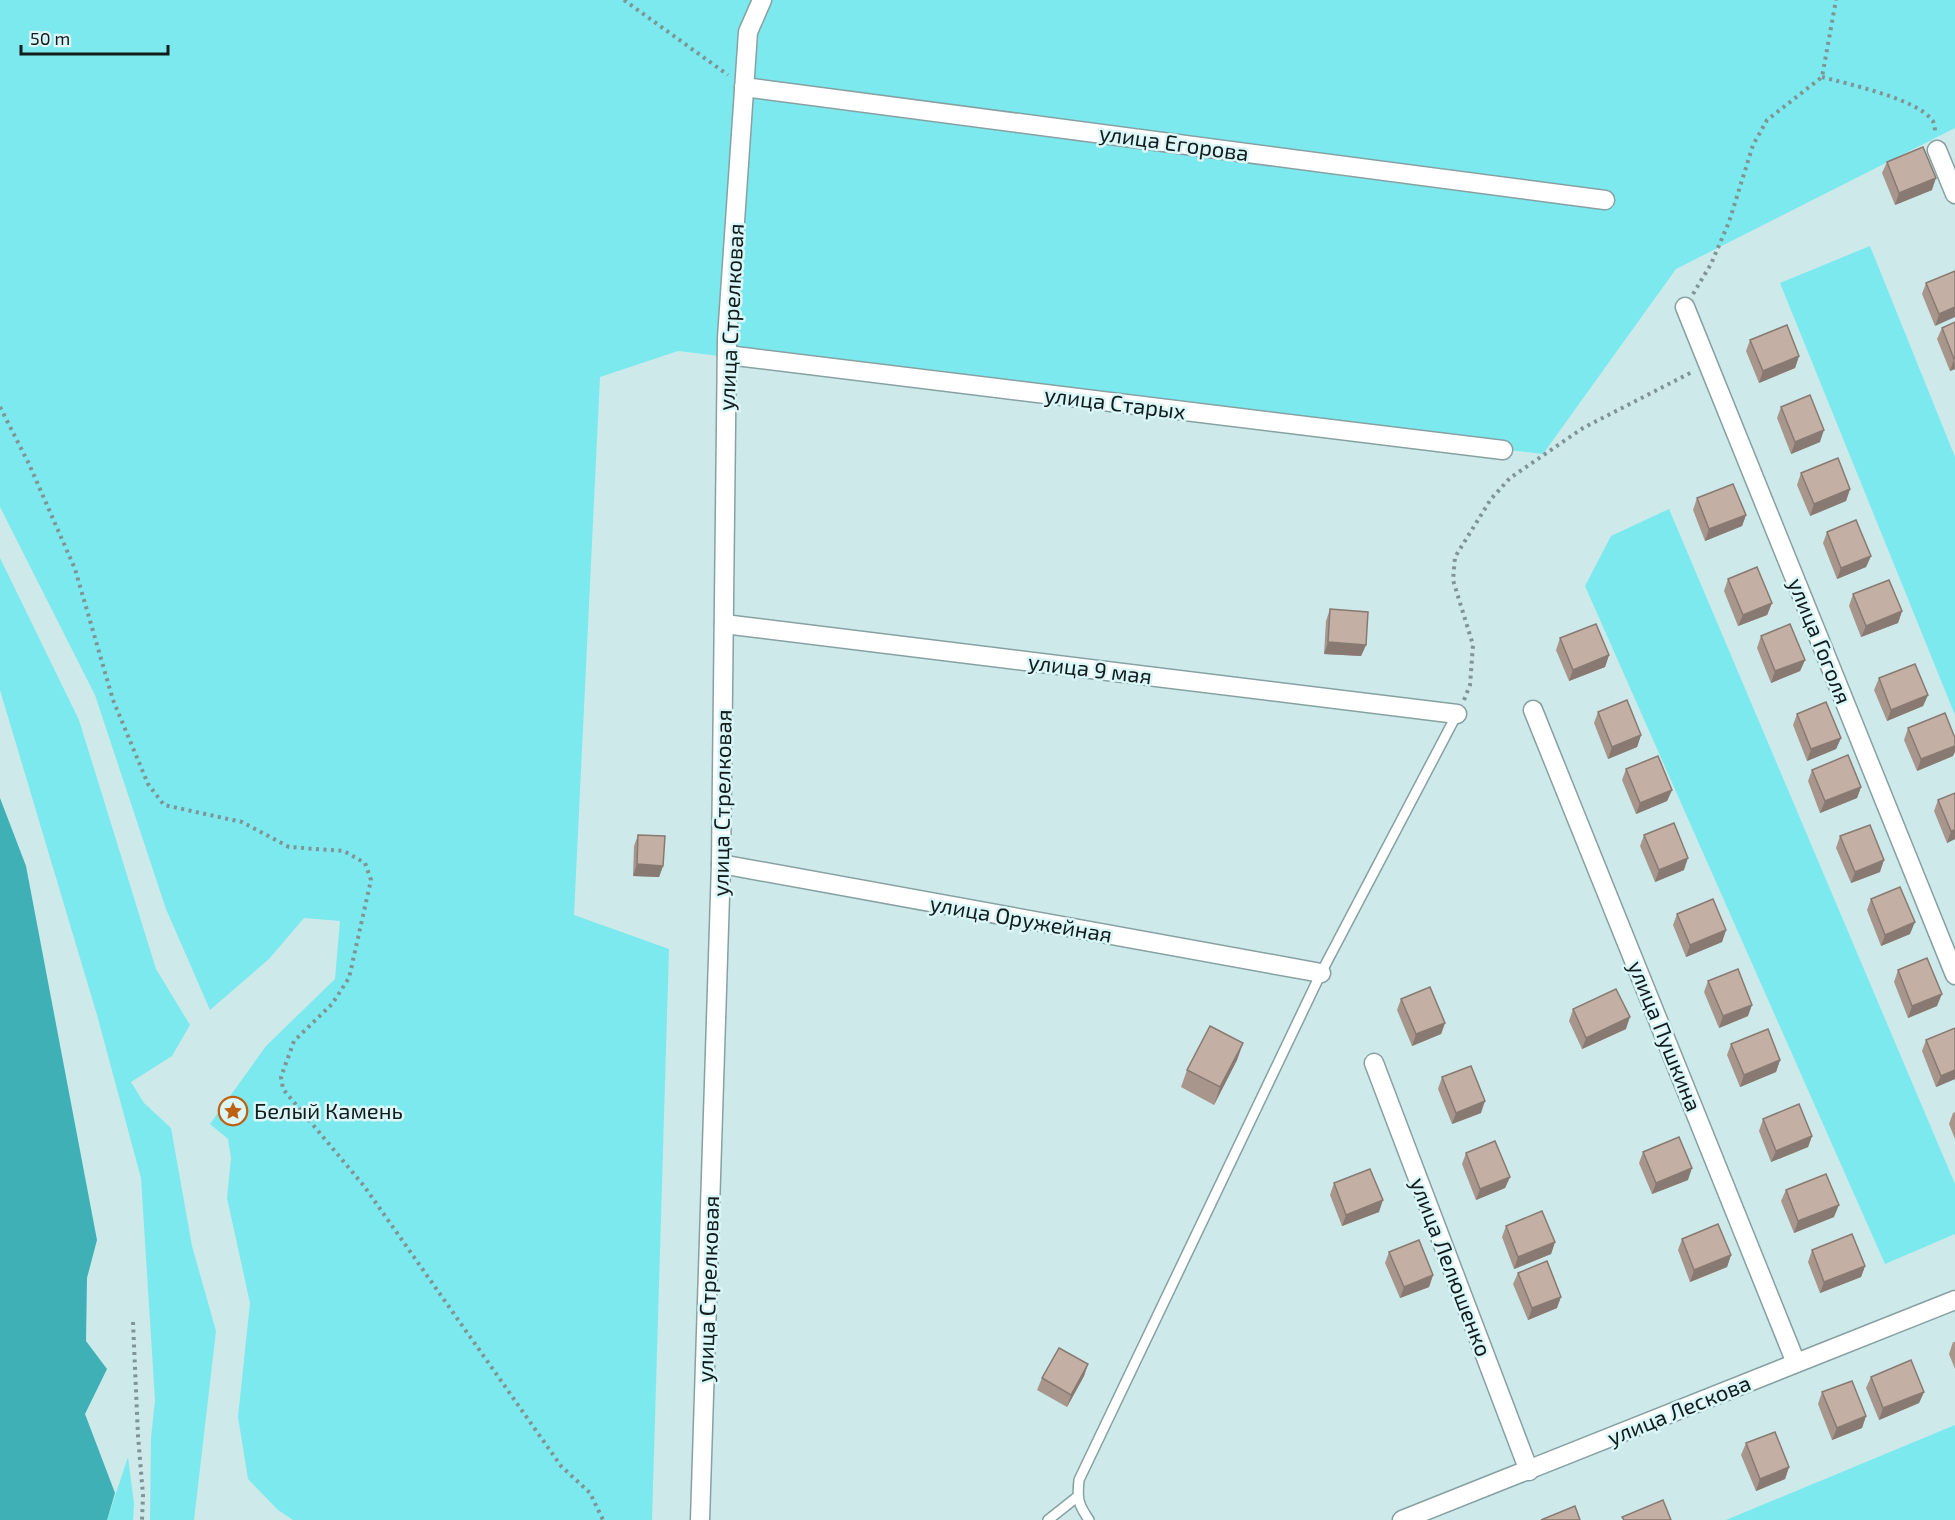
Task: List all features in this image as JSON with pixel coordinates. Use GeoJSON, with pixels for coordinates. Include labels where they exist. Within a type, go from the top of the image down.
{"type":"FeatureCollection","features":[{"type":"Feature","properties":{"kind":"street","name":"улица Стрелковая"},"geometry":{"type":"LineString","coordinates":[[700,1520],[722,864],[727,355],[748,32],[762,0]]}},
{"type":"Feature","properties":{"kind":"street","name":"улица Егорова"},"geometry":{"type":"LineString","coordinates":[[744,87],[1605,200]]}},
{"type":"Feature","properties":{"kind":"street"},"geometry":{"type":"LineString","coordinates":[[1937,150],[1955,194]]}},
{"type":"Feature","properties":{"kind":"street","name":"улица Гоголя"},"geometry":{"type":"LineString","coordinates":[[1685,307],[1955,975]]}},
{"type":"Feature","properties":{"kind":"street","name":"улица Старых"},"geometry":{"type":"LineString","coordinates":[[727,355],[1503,450]]}},
{"type":"Feature","properties":{"kind":"street","name":"улица 9 мая"},"geometry":{"type":"LineString","coordinates":[[724,624],[1457,714]]}},
{"type":"Feature","properties":{"kind":"street","name":"улица Пушкина"},"geometry":{"type":"LineString","coordinates":[[1533,710],[1796,1363]]}},
{"type":"Feature","properties":{"kind":"street","name":"улица Оружейная"},"geometry":{"type":"LineString","coordinates":[[722,864],[1321,973]]}},
{"type":"Feature","properties":{"kind":"street","name":"улица Лелюшенко"},"geometry":{"type":"LineString","coordinates":[[1374,1063],[1529,1471]]}},
{"type":"Feature","properties":{"kind":"street","name":"улица Лескова"},"geometry":{"type":"LineString","coordinates":[[1402,1520],[1955,1300]]}},
{"type":"Feature","properties":{"kind":"lane"},"geometry":{"type":"LineString","coordinates":[[1089,1520],[1081,1509],[1077,1497],[1079,1480],[1321,973],[1457,714]]}},
{"type":"Feature","properties":{"kind":"lane"},"geometry":{"type":"LineString","coordinates":[[1048,1520],[1077,1497]]}},
{"type":"Feature","properties":{"kind":"path"},"geometry":{"type":"LineString","coordinates":[[624,0],[744,87]]}},
{"type":"Feature","properties":{"kind":"path"},"geometry":{"type":"LineString","coordinates":[[1685,307],[1712,264],[1729,222],[1753,145],[1767,120],[1822,77],[1836,0]]}},
{"type":"Feature","properties":{"kind":"path"},"geometry":{"type":"LineString","coordinates":[[1822,77],[1864,88],[1919,108],[1934,121],[1937,150]]}},
{"type":"Feature","properties":{"kind":"path"},"geometry":{"type":"LineString","coordinates":[[1457,714],[1470,685],[1473,645],[1453,580],[1455,557],[1491,499],[1509,478],[1583,428],[1708,363]]}},
{"type":"Feature","properties":{"kind":"path"},"geometry":{"type":"LineString","coordinates":[[0,408],[75,569],[112,700],[148,784],[164,805],[242,822],[289,847],[344,851],[365,863],[371,880],[349,978],[332,1004],[294,1041],[281,1077],[283,1089],[364,1186],[561,1466],[590,1493],[603,1520]]}},
{"type":"Feature","properties":{"kind":"path"},"geometry":{"type":"LineString","coordinates":[[133,1322],[143,1495],[142,1520]]}},
{"type":"Feature","properties":{"kind":"shaded area"},"geometry":{"type":"Polygon","coordinates":[[[0,0],[1955,0],[1955,128],[1676,269],[1543,454],[678,351],[600,377],[574,915],[669,949],[652,1520],[293,1520],[278,1510],[248,1479],[238,1417],[250,1303],[227,1198],[231,1158],[228,1139],[210,1124],[266,1046],[335,979],[340,921],[304,918],[269,959],[210,1010],[166,909],[95,695],[0,507],[0,0]]]}},
{"type":"Feature","properties":{"kind":"shaded area"},"geometry":{"type":"Polygon","coordinates":[[[1870,246],[1955,457],[1955,715],[1780,283],[1870,246]]]}},
{"type":"Feature","properties":{"kind":"shaded area"},"geometry":{"type":"Polygon","coordinates":[[[1669,509],[1955,1184],[1955,1234],[1885,1264],[1585,586],[1611,536],[1669,509]]]}},
{"type":"Feature","properties":{"kind":"shaded area"},"geometry":{"type":"Polygon","coordinates":[[[0,558],[79,720],[156,969],[190,1025],[172,1056],[131,1082],[144,1103],[171,1128],[192,1246],[216,1331],[194,1520],[150,1520],[151,1438],[155,1400],[141,1178],[97,1015],[0,690],[0,558]]]}},
{"type":"Feature","properties":{"kind":"shaded area"},"geometry":{"type":"Polygon","coordinates":[[[0,798],[26,866],[97,1240],[87,1278],[86,1341],[107,1369],[85,1414],[115,1493],[107,1520],[0,1520],[0,798]]]}},
{"type":"Feature","properties":{"kind":"shaded area"},"geometry":{"type":"Polygon","coordinates":[[[1955,1425],[1955,1520],[1726,1520],[1955,1425]]]}},
{"type":"Feature","properties":{"kind":"shaded area"},"geometry":{"type":"Polygon","coordinates":[[[128,1457],[134,1504],[133,1520],[107,1520],[128,1457]]]}},
{"type":"Feature","properties":{"kind":"building"},"geometry":{"type":"Polygon","coordinates":[[[1923,147],[1936,178],[1899,193],[1887,162],[1923,147]]]}},
{"type":"Feature","properties":{"kind":"building"},"geometry":{"type":"Polygon","coordinates":[[[1955,271],[1955,307],[1939,314],[1926,283],[1955,271]]]}},
{"type":"Feature","properties":{"kind":"building"},"geometry":{"type":"Polygon","coordinates":[[[1955,322],[1955,359],[1954,359],[1942,328],[1955,322]]]}},
{"type":"Feature","properties":{"kind":"building"},"geometry":{"type":"Polygon","coordinates":[[[1787,325],[1799,356],[1763,371],[1750,340],[1787,325]]]}},
{"type":"Feature","properties":{"kind":"building"},"geometry":{"type":"Polygon","coordinates":[[[1810,395],[1824,430],[1795,442],[1781,407],[1810,395]]]}},
{"type":"Feature","properties":{"kind":"building"},"geometry":{"type":"Polygon","coordinates":[[[1838,458],[1850,489],[1814,504],[1801,473],[1838,458]]]}},
{"type":"Feature","properties":{"kind":"building"},"geometry":{"type":"Polygon","coordinates":[[[1733,484],[1746,515],[1709,529],[1697,498],[1733,484]]]}},
{"type":"Feature","properties":{"kind":"building"},"geometry":{"type":"Polygon","coordinates":[[[1856,520],[1871,556],[1841,568],[1827,532],[1856,520]]]}},
{"type":"Feature","properties":{"kind":"building"},"geometry":{"type":"Polygon","coordinates":[[[1757,567],[1772,603],[1743,615],[1728,579],[1757,567]]]}},
{"type":"Feature","properties":{"kind":"building"},"geometry":{"type":"Polygon","coordinates":[[[1889,580],[1902,611],[1866,626],[1853,594],[1889,580]]]}},
{"type":"Feature","properties":{"kind":"building"},"geometry":{"type":"Polygon","coordinates":[[[1330,609],[1368,612],[1366,645],[1328,642],[1330,609]]]}},
{"type":"Feature","properties":{"kind":"building"},"geometry":{"type":"Polygon","coordinates":[[[1596,624],[1609,655],[1573,670],[1560,638],[1596,624]]]}},
{"type":"Feature","properties":{"kind":"building"},"geometry":{"type":"Polygon","coordinates":[[[1790,624],[1805,660],[1775,671],[1761,636],[1790,624]]]}},
{"type":"Feature","properties":{"kind":"building"},"geometry":{"type":"Polygon","coordinates":[[[1915,664],[1928,695],[1891,710],[1879,678],[1915,664]]]}},
{"type":"Feature","properties":{"kind":"building"},"geometry":{"type":"Polygon","coordinates":[[[1627,700],[1641,735],[1612,747],[1598,712],[1627,700]]]}},
{"type":"Feature","properties":{"kind":"building"},"geometry":{"type":"Polygon","coordinates":[[[1826,702],[1841,738],[1811,749],[1797,714],[1826,702]]]}},
{"type":"Feature","properties":{"kind":"building"},"geometry":{"type":"Polygon","coordinates":[[[1945,713],[1955,738],[1955,746],[1921,759],[1908,728],[1945,713]]]}},
{"type":"Feature","properties":{"kind":"building"},"geometry":{"type":"Polygon","coordinates":[[[1848,755],[1861,787],[1825,801],[1812,770],[1848,755]]]}},
{"type":"Feature","properties":{"kind":"building"},"geometry":{"type":"Polygon","coordinates":[[[1658,756],[1672,790],[1640,803],[1626,769],[1658,756]]]}},
{"type":"Feature","properties":{"kind":"building"},"geometry":{"type":"Polygon","coordinates":[[[1955,793],[1955,830],[1951,831],[1938,800],[1955,793]]]}},
{"type":"Feature","properties":{"kind":"building"},"geometry":{"type":"Polygon","coordinates":[[[1674,823],[1688,858],[1659,870],[1644,835],[1674,823]]]}},
{"type":"Feature","properties":{"kind":"building"},"geometry":{"type":"Polygon","coordinates":[[[1870,825],[1884,860],[1855,872],[1840,836],[1870,825]]]}},
{"type":"Feature","properties":{"kind":"building"},"geometry":{"type":"Polygon","coordinates":[[[638,835],[665,836],[663,866],[637,864],[638,835]]]}},
{"type":"Feature","properties":{"kind":"building"},"geometry":{"type":"Polygon","coordinates":[[[1900,887],[1915,922],[1885,935],[1871,899],[1900,887]]]}},
{"type":"Feature","properties":{"kind":"building"},"geometry":{"type":"Polygon","coordinates":[[[1713,899],[1726,930],[1690,945],[1677,914],[1713,899]]]}},
{"type":"Feature","properties":{"kind":"building"},"geometry":{"type":"Polygon","coordinates":[[[1927,958],[1942,994],[1912,1006],[1898,970],[1927,958]]]}},
{"type":"Feature","properties":{"kind":"building"},"geometry":{"type":"Polygon","coordinates":[[[1738,969],[1752,1005],[1723,1016],[1708,981],[1738,969]]]}},
{"type":"Feature","properties":{"kind":"building"},"geometry":{"type":"Polygon","coordinates":[[[1430,987],[1445,1023],[1416,1034],[1401,999],[1430,987]]]}},
{"type":"Feature","properties":{"kind":"building"},"geometry":{"type":"Polygon","coordinates":[[[1616,989],[1630,1017],[1586,1038],[1573,1009],[1616,989]]]}},
{"type":"Feature","properties":{"kind":"building"},"geometry":{"type":"Polygon","coordinates":[[[1210,1026],[1243,1043],[1220,1087],[1187,1070],[1210,1026]]]}},
{"type":"Feature","properties":{"kind":"building"},"geometry":{"type":"Polygon","coordinates":[[[1955,1028],[1955,1070],[1941,1076],[1926,1040],[1955,1028]]]}},
{"type":"Feature","properties":{"kind":"building"},"geometry":{"type":"Polygon","coordinates":[[[1768,1029],[1780,1060],[1744,1075],[1731,1044],[1768,1029]]]}},
{"type":"Feature","properties":{"kind":"building"},"geometry":{"type":"Polygon","coordinates":[[[1471,1066],[1485,1101],[1456,1113],[1442,1077],[1471,1066]]]}},
{"type":"Feature","properties":{"kind":"building"},"geometry":{"type":"Polygon","coordinates":[[[1799,1104],[1812,1136],[1776,1151],[1763,1119],[1799,1104]]]}},
{"type":"Feature","properties":{"kind":"building"},"geometry":{"type":"Polygon","coordinates":[[[1679,1137],[1692,1168],[1656,1183],[1643,1152],[1679,1137]]]}},
{"type":"Feature","properties":{"kind":"building"},"geometry":{"type":"Polygon","coordinates":[[[1495,1141],[1510,1177],[1480,1189],[1466,1153],[1495,1141]]]}},
{"type":"Feature","properties":{"kind":"building"},"geometry":{"type":"Polygon","coordinates":[[[1370,1169],[1383,1200],[1346,1215],[1334,1183],[1370,1169]]]}},
{"type":"Feature","properties":{"kind":"building"},"geometry":{"type":"Polygon","coordinates":[[[1826,1174],[1839,1205],[1798,1221],[1786,1190],[1826,1174]]]}},
{"type":"Feature","properties":{"kind":"building"},"geometry":{"type":"Polygon","coordinates":[[[1542,1211],[1555,1242],[1518,1257],[1506,1226],[1542,1211]]]}},
{"type":"Feature","properties":{"kind":"building"},"geometry":{"type":"Polygon","coordinates":[[[1718,1224],[1731,1255],[1694,1270],[1682,1239],[1718,1224]]]}},
{"type":"Feature","properties":{"kind":"building"},"geometry":{"type":"Polygon","coordinates":[[[1852,1234],[1865,1266],[1824,1282],[1812,1250],[1852,1234]]]}},
{"type":"Feature","properties":{"kind":"building"},"geometry":{"type":"Polygon","coordinates":[[[1419,1240],[1433,1275],[1404,1287],[1389,1252],[1419,1240]]]}},
{"type":"Feature","properties":{"kind":"building"},"geometry":{"type":"Polygon","coordinates":[[[1547,1261],[1561,1297],[1532,1308],[1518,1273],[1547,1261]]]}},
{"type":"Feature","properties":{"kind":"building"},"geometry":{"type":"Polygon","coordinates":[[[1059,1348],[1088,1364],[1071,1395],[1042,1378],[1059,1348]]]}},
{"type":"Feature","properties":{"kind":"building"},"geometry":{"type":"Polygon","coordinates":[[[1911,1360],[1924,1392],[1883,1408],[1871,1377],[1911,1360]]]}},
{"type":"Feature","properties":{"kind":"building"},"geometry":{"type":"Polygon","coordinates":[[[1852,1381],[1866,1416],[1837,1428],[1822,1392],[1852,1381]]]}},
{"type":"Feature","properties":{"kind":"building"},"geometry":{"type":"Polygon","coordinates":[[[1775,1432],[1789,1467],[1760,1479],[1746,1443],[1775,1432]]]}},
{"type":"Feature","properties":{"kind":"building"},"geometry":{"type":"Polygon","coordinates":[[[1663,1500],[1671,1520],[1624,1520],[1622,1517],[1663,1500]]]}},
{"type":"Feature","properties":{"kind":"building"},"geometry":{"type":"Polygon","coordinates":[[[1575,1506],[1580,1520],[1541,1520],[1575,1506]]]}},
{"type":"Feature","properties":{"kind":"place","name":"Белый Камень"},"geometry":{"type":"Point","coordinates":[233,1111]}}]}
